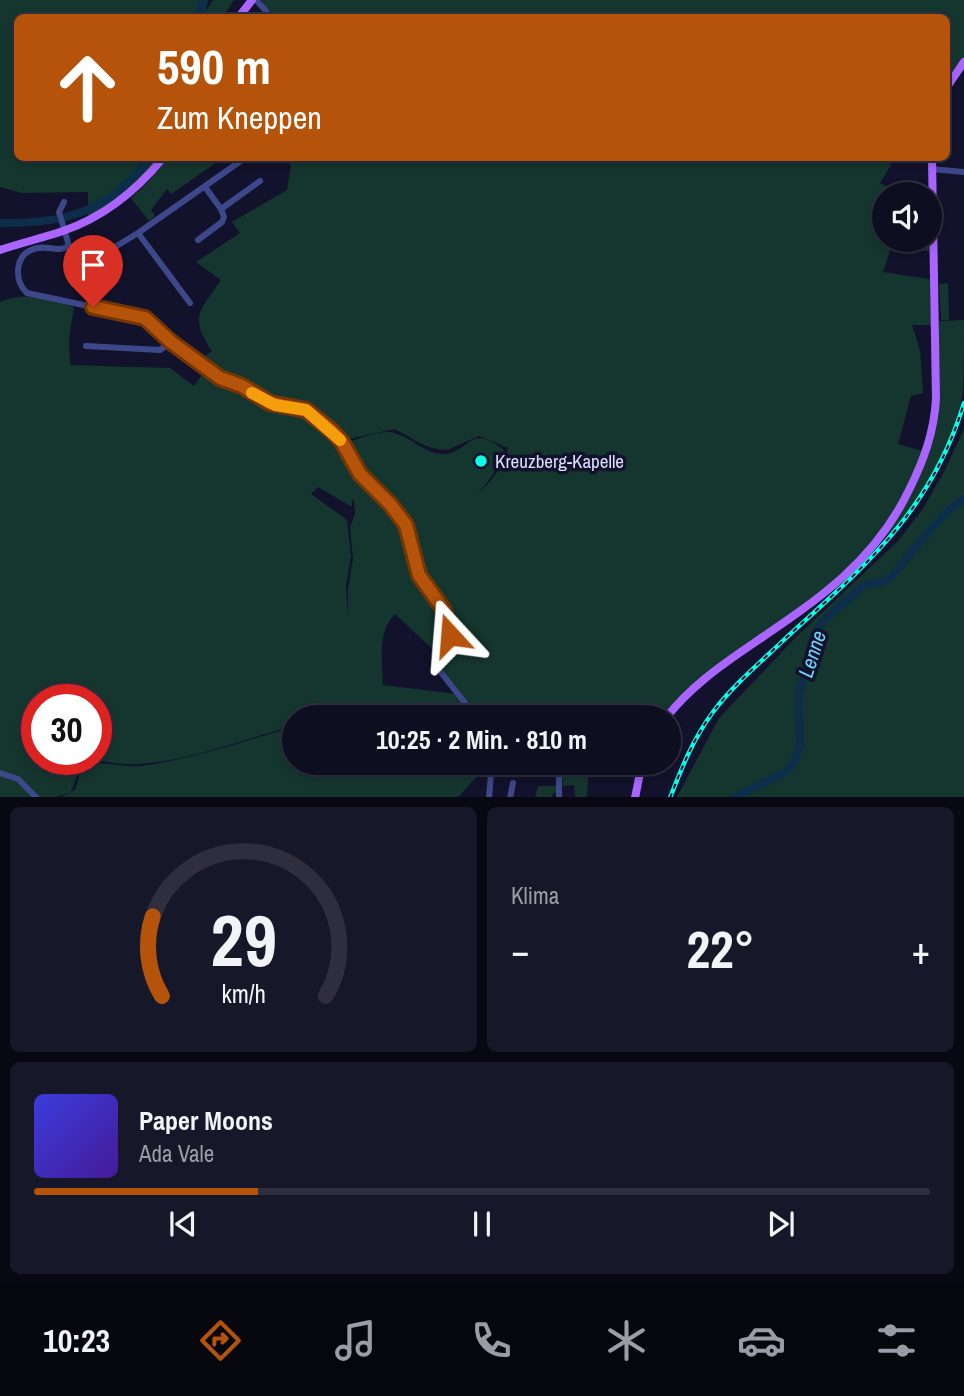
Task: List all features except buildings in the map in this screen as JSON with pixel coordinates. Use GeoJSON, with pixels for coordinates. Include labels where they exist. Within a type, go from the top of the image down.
{"type":"FeatureCollection","features":[{"type":"Feature","properties":{"kind":"main road"},"geometry":{"type":"LineString","coordinates":[[242,14],[254,0]]}},
{"type":"Feature","properties":{"kind":"main road"},"geometry":{"type":"LineString","coordinates":[[950,83],[964,62]]}},
{"type":"Feature","properties":{"kind":"main road"},"geometry":{"type":"LineString","coordinates":[[0,250],[62,223],[88,221],[124,199],[160,161]]}},
{"type":"Feature","properties":{"kind":"main road"},"geometry":{"type":"LineString","coordinates":[[677,705],[712,673],[838,583],[857,565],[882,536],[917,474],[927,450],[933,424],[936,384],[932,161]]}},
{"type":"Feature","properties":{"kind":"main road"},"geometry":{"type":"LineString","coordinates":[[635,797],[640,775]]}},
{"type":"Feature","properties":{"kind":"street"},"geometry":{"type":"LineString","coordinates":[[254,0],[266,14]]}},
{"type":"Feature","properties":{"kind":"street"},"geometry":{"type":"LineString","coordinates":[[64,202],[60,208],[69,246],[82,255],[97,255],[112,250],[241,161]]}},
{"type":"Feature","properties":{"kind":"street"},"geometry":{"type":"LineString","coordinates":[[932,169],[964,172]]}},
{"type":"Feature","properties":{"kind":"street"},"geometry":{"type":"LineString","coordinates":[[221,209],[260,181]]}},
{"type":"Feature","properties":{"kind":"street"},"geometry":{"type":"LineString","coordinates":[[198,240],[222,222],[223,217],[221,209],[205,187]]}},
{"type":"Feature","properties":{"kind":"street"},"geometry":{"type":"LineString","coordinates":[[138,233],[190,303]]}},
{"type":"Feature","properties":{"kind":"street"},"geometry":{"type":"LineString","coordinates":[[69,246],[59,250],[36,248],[24,254],[18,274],[27,293],[149,321],[171,342],[212,373],[270,403],[309,412],[340,439],[360,474],[401,518],[411,537],[421,578],[448,619],[449,639],[438,662],[439,670],[468,705]]}},
{"type":"Feature","properties":{"kind":"street"},"geometry":{"type":"LineString","coordinates":[[86,346],[160,349],[171,342]]}},
{"type":"Feature","properties":{"kind":"street"},"geometry":{"type":"LineString","coordinates":[[0,773],[18,779],[37,797]]}},
{"type":"Feature","properties":{"kind":"street"},"geometry":{"type":"LineString","coordinates":[[489,797],[491,775]]}},
{"type":"Feature","properties":{"kind":"street"},"geometry":{"type":"LineString","coordinates":[[559,775],[559,797]]}},
{"type":"Feature","properties":{"kind":"street"},"geometry":{"type":"LineString","coordinates":[[510,797],[513,783]]}},
{"type":"Feature","properties":{"kind":"green space"},"geometry":{"type":"Polygon","coordinates":[[[0,0],[208,0],[206,11],[213,0],[234,0],[225,14],[14,14],[14,161],[157,161],[135,184],[88,217],[88,192],[22,193],[0,187],[0,0]]]}},
{"type":"Feature","properties":{"kind":"green space"},"geometry":{"type":"Polygon","coordinates":[[[261,0],[964,0],[964,60],[950,80],[950,14],[268,14],[261,0]]]}},
{"type":"Feature","properties":{"kind":"green space"},"geometry":{"type":"Polygon","coordinates":[[[166,161],[219,161],[171,194],[167,189],[151,210],[155,216],[149,221],[131,198],[166,161]]]}},
{"type":"Feature","properties":{"kind":"green space"},"geometry":{"type":"Polygon","coordinates":[[[287,161],[893,161],[881,182],[872,182],[872,252],[889,252],[883,272],[930,279],[931,325],[912,325],[920,350],[923,393],[911,396],[898,444],[923,451],[877,540],[855,565],[812,600],[706,675],[673,705],[471,705],[441,673],[440,662],[451,638],[446,617],[448,641],[439,655],[395,614],[385,629],[383,638],[383,685],[457,694],[466,705],[282,705],[282,730],[177,759],[132,764],[112,763],[112,684],[21,684],[21,775],[77,775],[71,792],[56,797],[38,797],[0,772],[0,302],[28,297],[74,307],[69,338],[70,365],[170,368],[194,386],[207,368],[198,361],[212,351],[200,329],[200,314],[221,280],[196,262],[240,233],[232,222],[287,190],[291,166],[287,161]],[[233,381],[262,401],[303,411],[336,437],[357,472],[404,525],[420,574],[412,535],[416,534],[414,520],[406,521],[365,478],[346,443],[389,432],[401,435],[431,452],[445,454],[477,439],[492,442],[504,450],[494,473],[477,496],[496,474],[508,448],[479,436],[447,450],[438,449],[424,445],[394,429],[344,440],[307,409],[276,403],[249,389],[256,388],[233,381]],[[318,487],[311,494],[347,520],[351,557],[346,586],[348,618],[348,590],[353,558],[350,528],[355,514],[352,500],[352,507],[318,487]]]}},
{"type":"Feature","properties":{"kind":"green space"},"geometry":{"type":"Polygon","coordinates":[[[948,283],[949,320],[941,320],[939,284],[948,283]]]}},
{"type":"Feature","properties":{"kind":"green space"},"geometry":{"type":"Polygon","coordinates":[[[964,320],[963,391],[959,411],[944,450],[925,486],[889,536],[886,534],[928,454],[936,427],[939,321],[964,320]]]}},
{"type":"Feature","properties":{"kind":"green space"},"geometry":{"type":"Polygon","coordinates":[[[964,429],[964,797],[677,797],[719,718],[796,637],[898,541],[922,510],[964,429]]]}},
{"type":"Feature","properties":{"kind":"green space"},"geometry":{"type":"Polygon","coordinates":[[[282,730],[282,775],[479,775],[458,797],[61,797],[75,790],[80,775],[112,775],[112,765],[141,766],[282,730]]]}},
{"type":"Feature","properties":{"kind":"green space"},"geometry":{"type":"Polygon","coordinates":[[[0,774],[18,781],[35,797],[0,797],[0,774]]]}},
{"type":"Feature","properties":{"kind":"green space"},"geometry":{"type":"Polygon","coordinates":[[[562,775],[588,775],[587,797],[575,797],[574,785],[563,786],[562,775]]]}},
{"type":"Feature","properties":{"kind":"green space"},"geometry":{"type":"Polygon","coordinates":[[[538,786],[557,786],[558,793],[553,793],[552,797],[535,797],[538,786]]]}},
{"type":"Feature","properties":{"kind":"waterway"},"geometry":{"type":"LineString","coordinates":[[199,14],[203,0]]}},
{"type":"Feature","properties":{"kind":"waterway"},"geometry":{"type":"LineString","coordinates":[[0,223],[45,221],[84,211],[118,191],[147,161]]}},
{"type":"Feature","properties":{"kind":"waterway","name":"Lenne"},"geometry":{"type":"LineString","coordinates":[[735,797],[780,775],[791,767],[796,757],[800,745],[799,694],[813,638],[823,621],[864,585],[882,582],[892,576],[930,530],[964,499]]}},
{"type":"Feature","properties":{"kind":"railway"},"geometry":{"type":"LineString","coordinates":[[670,797],[694,743],[721,702],[748,673],[869,560],[915,505],[934,475],[964,403]]}},
{"type":"Feature","properties":{"kind":"slow traffic"},"geometry":{"type":"LineString","coordinates":[[252,393],[275,405],[306,410],[340,440]]}},
{"type":"Feature","properties":{"kind":"place","name":"Kreuzberg-Kapelle"},"geometry":{"type":"Point","coordinates":[481,461]}},
{"type":"Feature","properties":{"kind":"route"},"geometry":{"type":"LineString","coordinates":[[93,307],[145,318],[171,342],[220,378],[242,386],[270,403],[306,410],[332,431],[342,442],[360,474],[390,504],[406,525],[419,575],[444,610],[450,626],[450,635]]}}]}
